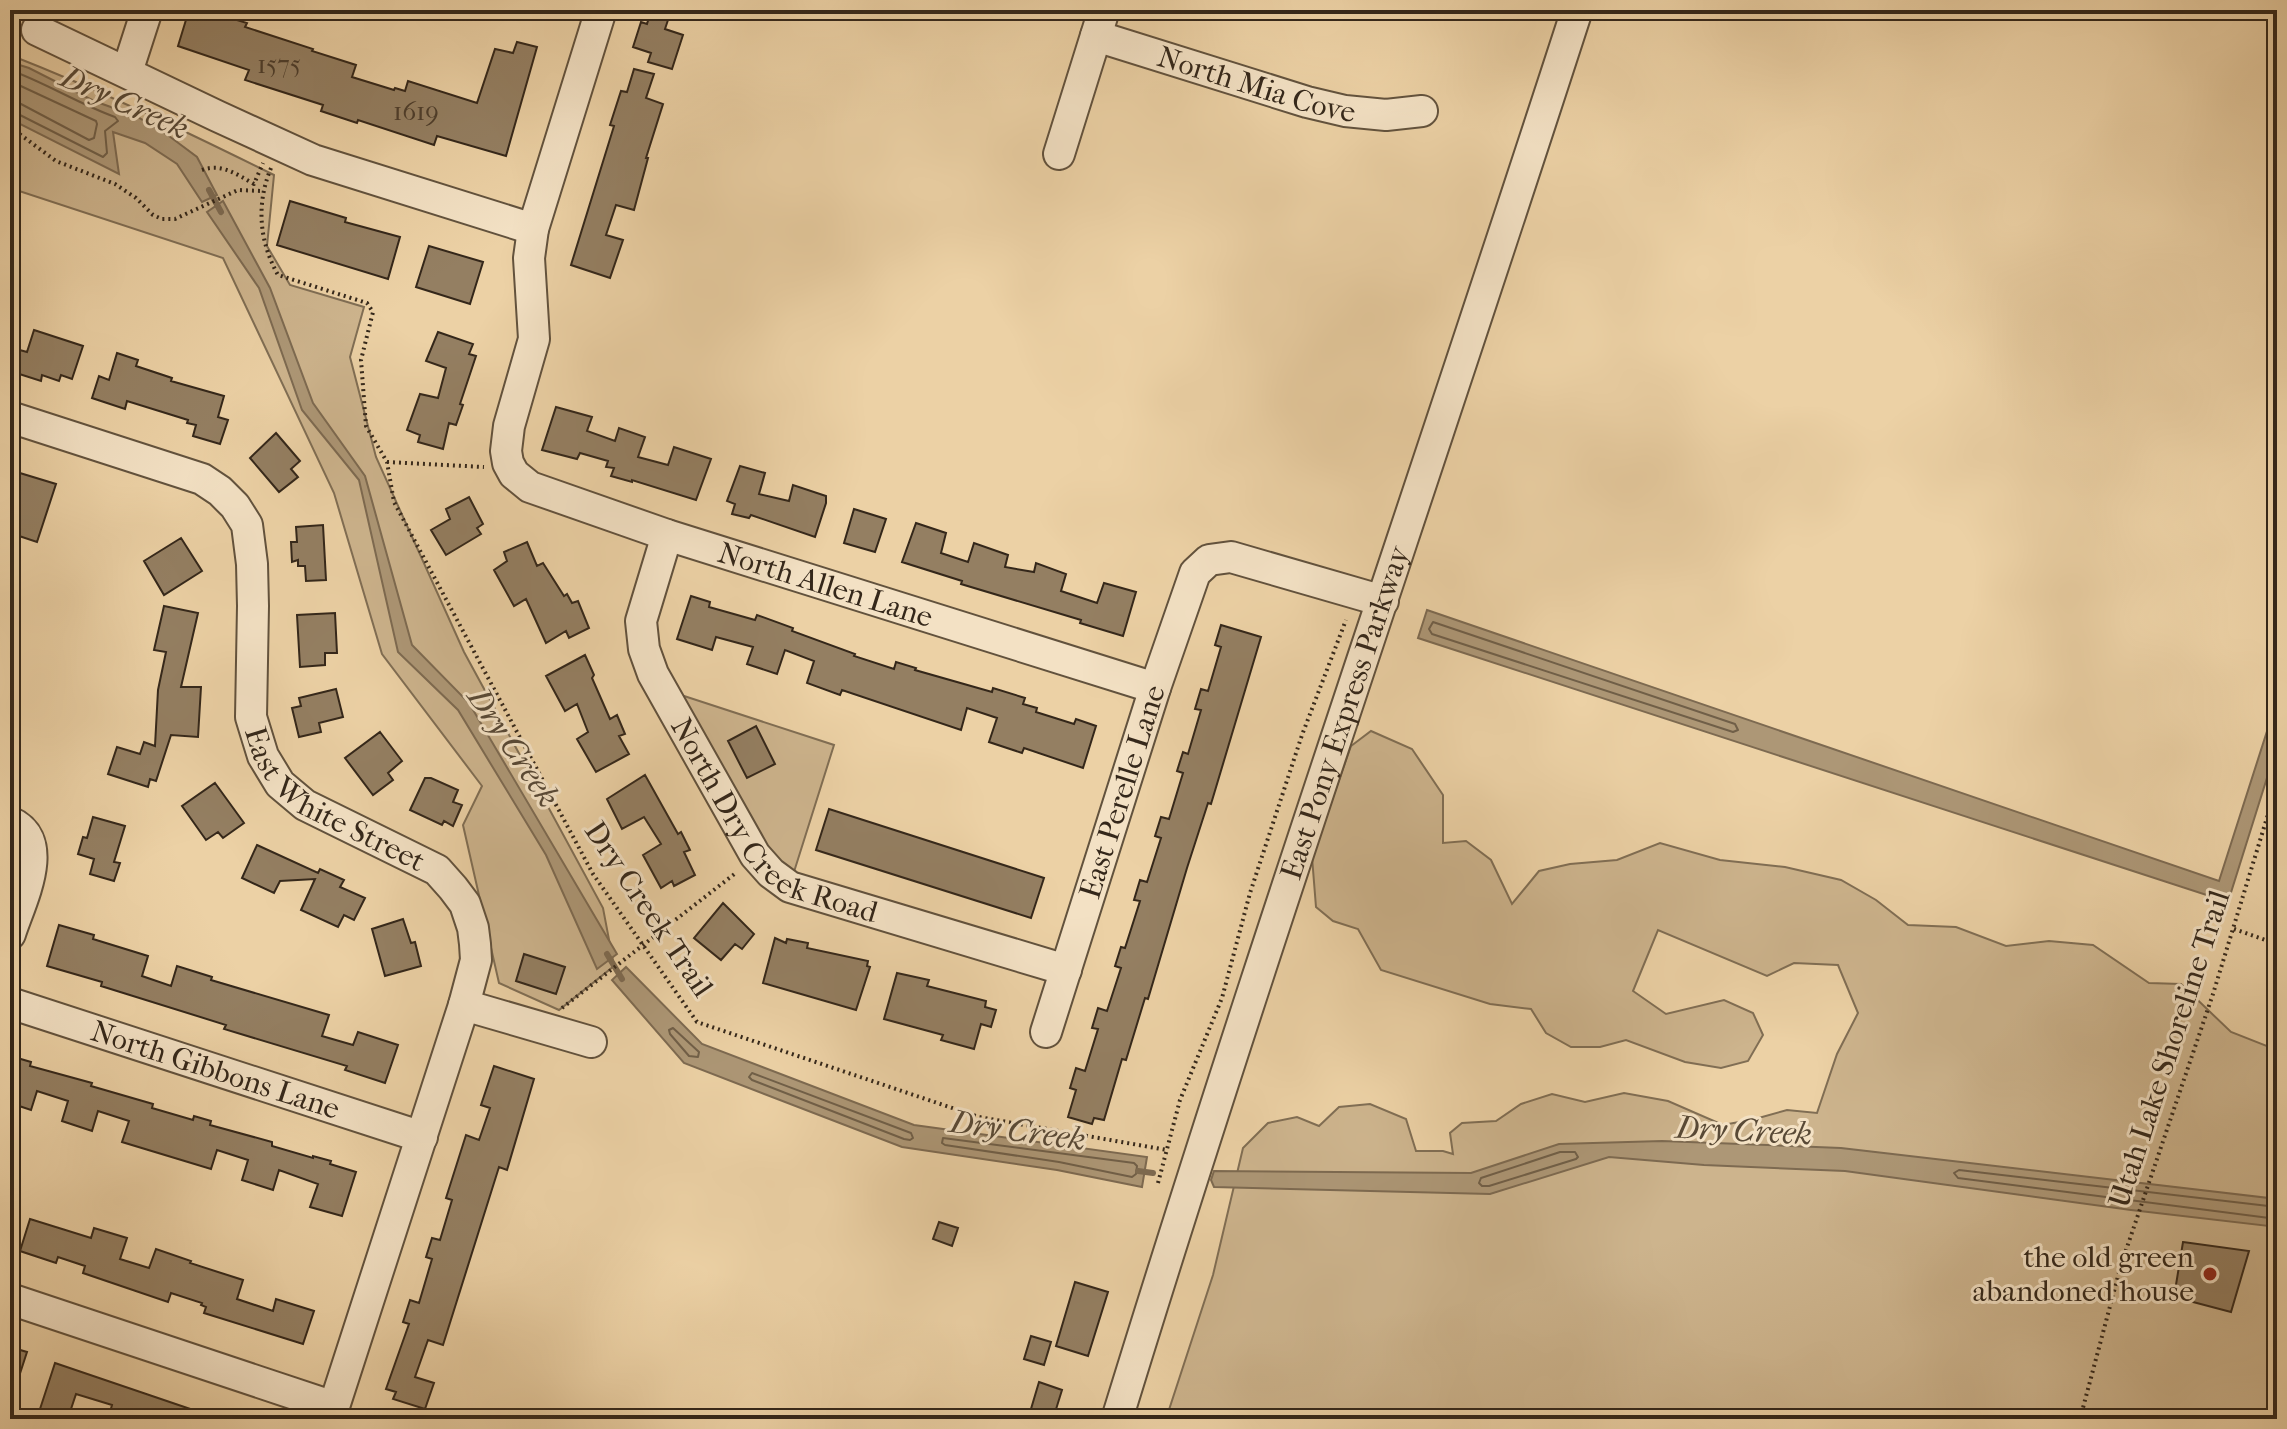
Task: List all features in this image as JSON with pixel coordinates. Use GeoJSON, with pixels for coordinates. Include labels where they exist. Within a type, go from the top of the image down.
{"type":"FeatureCollection","features":[{"type":"Feature","properties":{"kind":"street"},"geometry":{"type":"LineString","coordinates":[[127,72],[147,10]]}},
{"type":"Feature","properties":{"kind":"street"},"geometry":{"type":"LineString","coordinates":[[496,465],[506,451],[509,426],[533,345],[529,258],[533,229],[601,10]]}},
{"type":"Feature","properties":{"kind":"street","name":"East Pony Express Parkway"},"geometry":{"type":"LineString","coordinates":[[1117,1419],[1254,985],[1577,10]]}},
{"type":"Feature","properties":{"kind":"street"},"geometry":{"type":"LineString","coordinates":[[1059,154],[1100,23]]}},
{"type":"Feature","properties":{"kind":"street","name":"North Mia Cove"},"geometry":{"type":"LineString","coordinates":[[1100,23],[1307,102],[1345,111],[1386,115],[1422,111]]}},
{"type":"Feature","properties":{"kind":"street"},"geometry":{"type":"LineString","coordinates":[[37,30],[313,160],[533,229]]}},
{"type":"Feature","properties":{"kind":"street","name":"East White Street"},"geometry":{"type":"LineString","coordinates":[[10,417],[202,479],[235,506],[247,525],[252,564],[251,717],[263,756],[280,784],[305,805],[437,870],[465,904],[473,928],[476,960],[464,1005],[332,1413]]}},
{"type":"Feature","properties":{"kind":"street","name":"North Allen Lane"},"geometry":{"type":"LineString","coordinates":[[496,465],[530,487],[667,535],[1155,688]]}},
{"type":"Feature","properties":{"kind":"street","name":"North Dry Creek Road"},"geometry":{"type":"LineString","coordinates":[[667,535],[641,621],[644,649],[653,674],[755,855],[771,873],[790,887],[1066,970]]}},
{"type":"Feature","properties":{"kind":"street","name":"East Perelle Lane"},"geometry":{"type":"LineString","coordinates":[[1046,1032],[1155,688],[1192,578],[1199,568],[1209,560],[1226,556],[1383,601]]}},
{"type":"Feature","properties":{"kind":"street"},"geometry":{"type":"LineString","coordinates":[[10,822],[21,827],[33,855],[10,934]]}},
{"type":"Feature","properties":{"kind":"street","name":"North Gibbons Lane"},"geometry":{"type":"LineString","coordinates":[[10,1003],[422,1137]]}},
{"type":"Feature","properties":{"kind":"street"},"geometry":{"type":"LineString","coordinates":[[464,1005],[591,1042]]}},
{"type":"Feature","properties":{"kind":"street"},"geometry":{"type":"LineString","coordinates":[[10,1299],[332,1413]]}},
{"type":"Feature","properties":{"kind":"path"},"geometry":{"type":"LineString","coordinates":[[10,127],[56,161],[115,184],[162,219],[175,219],[238,190],[262,191]]}},
{"type":"Feature","properties":{"kind":"path"},"geometry":{"type":"LineString","coordinates":[[202,170],[213,166],[227,169],[254,184],[263,163]]}},
{"type":"Feature","properties":{"kind":"path","name":"Dry Creek Trail"},"geometry":{"type":"LineString","coordinates":[[272,167],[262,191],[264,246],[278,275],[367,303],[373,312],[361,360],[366,426],[387,462],[394,502],[593,874],[697,1022],[979,1117],[1167,1150]]}},
{"type":"Feature","properties":{"kind":"path"},"geometry":{"type":"LineString","coordinates":[[387,462],[496,465]]}},
{"type":"Feature","properties":{"kind":"path"},"geometry":{"type":"LineString","coordinates":[[1158,1183],[1180,1100],[1222,998],[1250,893],[1302,735],[1346,620]]}},
{"type":"Feature","properties":{"kind":"path","name":"Utah Lake Shoreline Trail"},"geometry":{"type":"LineString","coordinates":[[2080,1419],[2121,1265],[2213,994],[2277,785]]}},
{"type":"Feature","properties":{"kind":"path"},"geometry":{"type":"LineString","coordinates":[[559,1010],[737,872]]}},
{"type":"Feature","properties":{"kind":"path"},"geometry":{"type":"LineString","coordinates":[[2233,929],[2277,944]]}},
{"type":"Feature","properties":{"kind":"shaded area"},"geometry":{"type":"Polygon","coordinates":[[[10,55],[143,112],[274,175],[267,246],[290,285],[364,307],[350,357],[376,457],[464,652],[603,908],[614,966],[559,1010],[499,983],[463,825],[482,786],[382,654],[334,493],[223,258],[10,188],[10,55]]]}},
{"type":"Feature","properties":{"kind":"shaded area"},"geometry":{"type":"Polygon","coordinates":[[[681,695],[834,745],[793,875],[769,859],[681,695]]]}},
{"type":"Feature","properties":{"kind":"shaded area"},"geometry":{"type":"Polygon","coordinates":[[[1371,731],[1412,749],[1443,795],[1443,843],[1466,841],[1491,860],[1512,904],[1539,871],[1570,864],[1617,860],[1660,843],[1720,860],[1785,867],[1841,880],[1876,900],[1908,925],[1956,927],[2006,946],[2049,941],[2093,945],[2149,983],[2181,984],[2231,1032],[2267,1046],[2277,1056],[2277,1419],[1166,1419],[1213,1275],[1243,1148],[1268,1123],[1297,1117],[1319,1126],[1339,1107],[1370,1104],[1406,1119],[1416,1151],[1453,1154],[1450,1133],[1462,1123],[1496,1121],[1521,1104],[1552,1094],[1585,1102],[1624,1093],[1668,1101],[1723,1125],[1787,1110],[1817,1113],[1837,1054],[1858,1013],[1838,965],[1794,963],[1767,976],[1658,930],[1633,991],[1666,1014],[1724,1000],[1753,1013],[1763,1035],[1748,1061],[1721,1068],[1685,1062],[1626,1040],[1600,1047],[1571,1047],[1546,1033],[1531,1009],[1490,1004],[1381,970],[1358,929],[1333,921],[1316,907],[1312,857],[1351,746],[1371,731]]]}},
{"type":"Feature","properties":{"kind":"water"},"geometry":{"type":"Polygon","coordinates":[[[10,62],[29,68],[94,101],[136,116],[169,136],[197,157],[217,195],[202,202],[177,164],[145,143],[113,132],[119,174],[10,119],[10,62]]]}},
{"type":"Feature","properties":{"kind":"water"},"geometry":{"type":"Polygon","coordinates":[[[223,201],[270,288],[313,403],[365,476],[412,645],[469,703],[617,954],[597,969],[546,855],[458,710],[398,652],[359,480],[302,410],[259,288],[207,212],[223,201]]]}},
{"type":"Feature","properties":{"kind":"water"},"geometry":{"type":"Polygon","coordinates":[[[1427,610],[2219,881],[2277,700],[2277,746],[2228,902],[1418,638],[1427,610]]]}},
{"type":"Feature","properties":{"kind":"water"},"geometry":{"type":"Polygon","coordinates":[[[626,967],[702,1044],[914,1125],[1147,1157],[1142,1187],[1057,1170],[902,1147],[684,1063],[612,980],[626,967]]]}},
{"type":"Feature","properties":{"kind":"water"},"geometry":{"type":"Polygon","coordinates":[[[1662,1141],[1841,1148],[2277,1199],[2277,1227],[1845,1171],[1609,1157],[1490,1194],[1214,1187],[1211,1180],[1214,1171],[1471,1173],[1559,1144],[1662,1141]]]}},
{"type":"Feature","properties":{"kind":"building"},"geometry":{"type":"Polygon","coordinates":[[[189,10],[229,10],[227,17],[247,23],[245,27],[356,65],[352,77],[405,91],[408,81],[477,103],[495,49],[513,53],[517,42],[537,47],[506,156],[437,136],[434,145],[358,120],[357,123],[321,111],[323,105],[245,80],[249,70],[178,46],[189,10]]]}},
{"type":"Feature","properties":{"kind":"building"},"geometry":{"type":"Polygon","coordinates":[[[650,14],[668,20],[665,29],[683,35],[672,69],[648,62],[651,53],[633,47],[641,22],[647,24],[650,14]]]}},
{"type":"Feature","properties":{"kind":"building"},"geometry":{"type":"Polygon","coordinates":[[[634,69],[654,74],[646,98],[663,104],[634,210],[616,205],[606,235],[623,240],[610,278],[571,265],[614,126],[610,125],[621,91],[627,92],[634,69]]]}},
{"type":"Feature","properties":{"kind":"building"},"geometry":{"type":"Polygon","coordinates":[[[290,201],[346,218],[345,222],[400,237],[388,279],[277,245],[290,201]]]}},
{"type":"Feature","properties":{"kind":"building"},"geometry":{"type":"Polygon","coordinates":[[[429,246],[483,262],[470,304],[416,287],[429,246]]]}},
{"type":"Feature","properties":{"kind":"building"},"geometry":{"type":"Polygon","coordinates":[[[34,330],[83,346],[72,379],[61,375],[59,381],[42,375],[41,381],[10,371],[16,349],[27,352],[34,330]]]}},
{"type":"Feature","properties":{"kind":"building"},"geometry":{"type":"Polygon","coordinates":[[[438,332],[473,344],[469,354],[476,356],[456,425],[449,423],[443,449],[418,442],[420,435],[407,430],[420,394],[438,398],[446,368],[426,361],[438,332]]]}},
{"type":"Feature","properties":{"kind":"building"},"geometry":{"type":"Polygon","coordinates":[[[117,353],[138,360],[136,366],[172,378],[171,381],[224,396],[218,417],[228,420],[220,444],[193,436],[196,425],[187,423],[188,420],[127,401],[125,409],[92,398],[99,376],[109,380],[117,353]]]}},
{"type":"Feature","properties":{"kind":"building"},"geometry":{"type":"Polygon","coordinates":[[[556,407],[592,417],[587,431],[615,441],[619,428],[645,437],[638,457],[668,465],[674,447],[711,459],[696,500],[611,476],[614,468],[606,467],[608,461],[580,453],[577,459],[542,450],[556,407]]]}},
{"type":"Feature","properties":{"kind":"building"},"geometry":{"type":"Polygon","coordinates":[[[276,433],[300,461],[291,469],[298,477],[279,492],[250,458],[276,433]]]}},
{"type":"Feature","properties":{"kind":"building"},"geometry":{"type":"Polygon","coordinates":[[[740,466],[765,473],[759,494],[789,501],[793,485],[826,496],[815,537],[751,515],[749,518],[732,514],[735,504],[727,501],[740,466]]]}},
{"type":"Feature","properties":{"kind":"building"},"geometry":{"type":"Polygon","coordinates":[[[10,470],[56,484],[37,542],[10,533],[10,470]]]}},
{"type":"Feature","properties":{"kind":"building"},"geometry":{"type":"Polygon","coordinates":[[[469,497],[483,524],[477,528],[481,534],[446,555],[431,530],[450,519],[446,509],[469,497]]]}},
{"type":"Feature","properties":{"kind":"building"},"geometry":{"type":"Polygon","coordinates":[[[854,509],[886,519],[875,552],[844,543],[854,509]]]}},
{"type":"Feature","properties":{"kind":"building"},"geometry":{"type":"Polygon","coordinates":[[[916,523],[946,533],[941,553],[968,562],[974,543],[1008,555],[1005,567],[1034,572],[1036,563],[1066,574],[1061,591],[1097,603],[1104,583],[1136,592],[1123,636],[902,562],[916,523]]]}},
{"type":"Feature","properties":{"kind":"building"},"geometry":{"type":"Polygon","coordinates":[[[323,525],[326,580],[306,581],[305,566],[298,566],[298,560],[292,562],[291,542],[297,542],[296,527],[323,525]]]}},
{"type":"Feature","properties":{"kind":"building"},"geometry":{"type":"Polygon","coordinates":[[[181,538],[202,571],[164,595],[144,561],[181,538]]]}},
{"type":"Feature","properties":{"kind":"building"},"geometry":{"type":"Polygon","coordinates":[[[527,542],[537,566],[543,563],[564,596],[567,594],[572,603],[578,601],[589,628],[569,638],[566,631],[546,643],[526,599],[514,606],[494,570],[507,561],[504,552],[527,542]]]}},
{"type":"Feature","properties":{"kind":"building"},"geometry":{"type":"Polygon","coordinates":[[[691,596],[710,602],[709,607],[755,620],[757,615],[854,656],[894,669],[896,662],[992,692],[993,688],[1025,698],[1023,704],[1037,708],[1036,712],[1074,724],[1076,719],[1096,726],[1083,768],[1024,748],[1022,753],[989,742],[997,718],[967,708],[961,730],[842,690],[840,695],[807,683],[814,661],[785,650],[777,674],[747,664],[753,647],[716,637],[712,650],[677,639],[691,596]]]}},
{"type":"Feature","properties":{"kind":"building"},"geometry":{"type":"Polygon","coordinates":[[[164,606],[198,613],[181,687],[201,687],[198,737],[171,735],[156,781],[150,779],[148,787],[108,774],[117,747],[140,754],[144,742],[155,746],[158,690],[166,652],[154,650],[164,606]]]}},
{"type":"Feature","properties":{"kind":"building"},"geometry":{"type":"Polygon","coordinates":[[[335,613],[337,653],[325,653],[325,665],[300,667],[297,615],[335,613]]]}},
{"type":"Feature","properties":{"kind":"building"},"geometry":{"type":"Polygon","coordinates":[[[1221,625],[1261,637],[1148,999],[1145,998],[1126,1060],[1122,1059],[1104,1120],[1094,1118],[1092,1124],[1068,1117],[1076,1090],[1070,1088],[1076,1068],[1085,1071],[1098,1029],[1092,1028],[1098,1008],[1107,1011],[1121,968],[1115,966],[1121,947],[1125,948],[1140,901],[1134,900],[1140,880],[1147,882],[1161,838],[1155,836],[1161,817],[1169,819],[1183,773],[1177,771],[1183,752],[1188,754],[1201,710],[1195,709],[1201,689],[1208,691],[1221,647],[1215,645],[1221,625]]]}},
{"type":"Feature","properties":{"kind":"building"},"geometry":{"type":"Polygon","coordinates":[[[585,655],[610,719],[617,715],[625,734],[619,736],[629,754],[596,772],[577,739],[588,732],[577,704],[565,711],[546,676],[585,655]]]}},
{"type":"Feature","properties":{"kind":"building"},"geometry":{"type":"Polygon","coordinates":[[[336,689],[343,717],[319,723],[321,732],[299,737],[292,708],[301,706],[299,698],[336,689]]]}},
{"type":"Feature","properties":{"kind":"building"},"geometry":{"type":"Polygon","coordinates":[[[756,726],[775,764],[747,778],[728,741],[756,726]]]}},
{"type":"Feature","properties":{"kind":"building"},"geometry":{"type":"Polygon","coordinates":[[[380,732],[402,761],[388,773],[393,780],[373,795],[345,758],[380,732]]]}},
{"type":"Feature","properties":{"kind":"building"},"geometry":{"type":"Polygon","coordinates":[[[645,775],[690,850],[684,852],[695,875],[674,886],[672,881],[661,888],[643,855],[661,844],[644,817],[622,829],[607,799],[645,775]]]}},
{"type":"Feature","properties":{"kind":"building"},"geometry":{"type":"Polygon","coordinates":[[[425,778],[458,790],[453,802],[462,805],[453,826],[444,821],[442,825],[410,810],[425,778]]]}},
{"type":"Feature","properties":{"kind":"building"},"geometry":{"type":"Polygon","coordinates":[[[215,783],[244,823],[223,838],[218,832],[206,840],[182,806],[215,783]]]}},
{"type":"Feature","properties":{"kind":"building"},"geometry":{"type":"Polygon","coordinates":[[[829,809],[1044,878],[1031,918],[816,850],[829,809]]]}},
{"type":"Feature","properties":{"kind":"building"},"geometry":{"type":"Polygon","coordinates":[[[93,817],[125,826],[114,862],[120,863],[114,881],[90,874],[94,859],[78,854],[93,817]]]}},
{"type":"Feature","properties":{"kind":"building"},"geometry":{"type":"Polygon","coordinates":[[[257,845],[318,873],[320,869],[344,880],[340,887],[365,898],[354,920],[344,915],[338,927],[301,910],[315,879],[280,881],[274,893],[242,878],[257,845]]]}},
{"type":"Feature","properties":{"kind":"building"},"geometry":{"type":"Polygon","coordinates":[[[723,903],[754,934],[742,949],[735,944],[721,960],[694,938],[723,903]]]}},
{"type":"Feature","properties":{"kind":"building"},"geometry":{"type":"Polygon","coordinates":[[[403,919],[411,943],[415,942],[421,966],[385,976],[372,929],[403,919]]]}},
{"type":"Feature","properties":{"kind":"building"},"geometry":{"type":"Polygon","coordinates":[[[59,925],[148,956],[142,976],[171,986],[177,966],[212,977],[211,980],[329,1015],[322,1036],[353,1045],[358,1032],[398,1045],[385,1083],[345,1070],[347,1066],[224,1029],[226,1025],[47,966],[59,925]]]}},
{"type":"Feature","properties":{"kind":"building"},"geometry":{"type":"Polygon","coordinates":[[[775,938],[786,943],[787,939],[808,943],[807,948],[868,961],[867,966],[870,967],[856,1010],[763,983],[775,938]]]}},
{"type":"Feature","properties":{"kind":"building"},"geometry":{"type":"Polygon","coordinates":[[[524,954],[565,967],[556,994],[516,981],[524,954]]]}},
{"type":"Feature","properties":{"kind":"building"},"geometry":{"type":"Polygon","coordinates":[[[897,973],[929,980],[927,986],[986,1001],[985,1007],[996,1010],[991,1027],[981,1024],[974,1049],[941,1040],[943,1035],[884,1019],[897,973]]]}},
{"type":"Feature","properties":{"kind":"building"},"geometry":{"type":"Polygon","coordinates":[[[14,1057],[31,1062],[30,1066],[153,1104],[152,1108],[193,1120],[194,1116],[211,1121],[210,1125],[272,1142],[272,1146],[331,1161],[330,1164],[356,1172],[342,1216],[310,1207],[318,1184],[279,1170],[273,1190],[242,1180],[248,1160],[217,1150],[211,1169],[122,1142],[129,1121],[98,1111],[92,1131],[62,1121],[68,1101],[37,1091],[31,1110],[10,1103],[10,1070],[14,1057]]]}},
{"type":"Feature","properties":{"kind":"building"},"geometry":{"type":"Polygon","coordinates":[[[494,1066],[534,1079],[507,1170],[499,1167],[443,1345],[428,1340],[415,1377],[434,1383],[425,1409],[393,1399],[396,1392],[386,1389],[409,1324],[403,1322],[410,1300],[419,1303],[432,1259],[426,1257],[432,1238],[440,1240],[452,1200],[446,1198],[466,1135],[479,1140],[490,1108],[481,1105],[494,1066]]]}},
{"type":"Feature","properties":{"kind":"building"},"geometry":{"type":"Polygon","coordinates":[[[30,1219],[91,1238],[94,1228],[127,1238],[120,1259],[149,1268],[156,1249],[243,1280],[237,1299],[273,1311],[276,1299],[314,1311],[303,1344],[204,1313],[206,1307],[202,1303],[171,1293],[168,1302],[83,1273],[85,1266],[58,1257],[56,1263],[20,1251],[30,1219]]]}},
{"type":"Feature","properties":{"kind":"building"},"geometry":{"type":"Polygon","coordinates":[[[939,1222],[958,1228],[952,1246],[933,1239],[939,1222]]]}},
{"type":"Feature","properties":{"kind":"building","name":"the old green abandoned house"},"geometry":{"type":"Polygon","coordinates":[[[2183,1242],[2249,1251],[2231,1312],[2174,1297],[2183,1242]]]}},
{"type":"Feature","properties":{"kind":"building"},"geometry":{"type":"Polygon","coordinates":[[[1075,1282],[1108,1292],[1088,1356],[1056,1346],[1075,1282]]]}},
{"type":"Feature","properties":{"kind":"building"},"geometry":{"type":"Polygon","coordinates":[[[1031,1336],[1051,1342],[1044,1365],[1024,1359],[1031,1336]]]}},
{"type":"Feature","properties":{"kind":"building"},"geometry":{"type":"Polygon","coordinates":[[[10,1347],[27,1352],[13,1395],[10,1394],[10,1347]]]}},
{"type":"Feature","properties":{"kind":"building"},"geometry":{"type":"Polygon","coordinates":[[[55,1363],[211,1416],[211,1419],[108,1419],[112,1405],[76,1394],[68,1418],[40,1409],[55,1363]]]}},
{"type":"Feature","properties":{"kind":"building"},"geometry":{"type":"Polygon","coordinates":[[[1039,1382],[1062,1390],[1053,1419],[1028,1419],[1039,1382]]]}},
{"type":"Feature","properties":{"kind":"waterway","name":"Dry Creek"},"geometry":{"type":"LineString","coordinates":[[209,190],[221,212]]}},
{"type":"Feature","properties":{"kind":"waterway","name":"Dry Creek"},"geometry":{"type":"LineString","coordinates":[[607,954],[622,979]]}},
{"type":"Feature","properties":{"kind":"waterway","name":"Dry Creek"},"geometry":{"type":"LineString","coordinates":[[1138,1171],[1153,1173]]}},
{"type":"Feature","properties":{"kind":"place","name":"the old green abandoned house"},"geometry":{"type":"Point","coordinates":[2210,1274]}}]}
